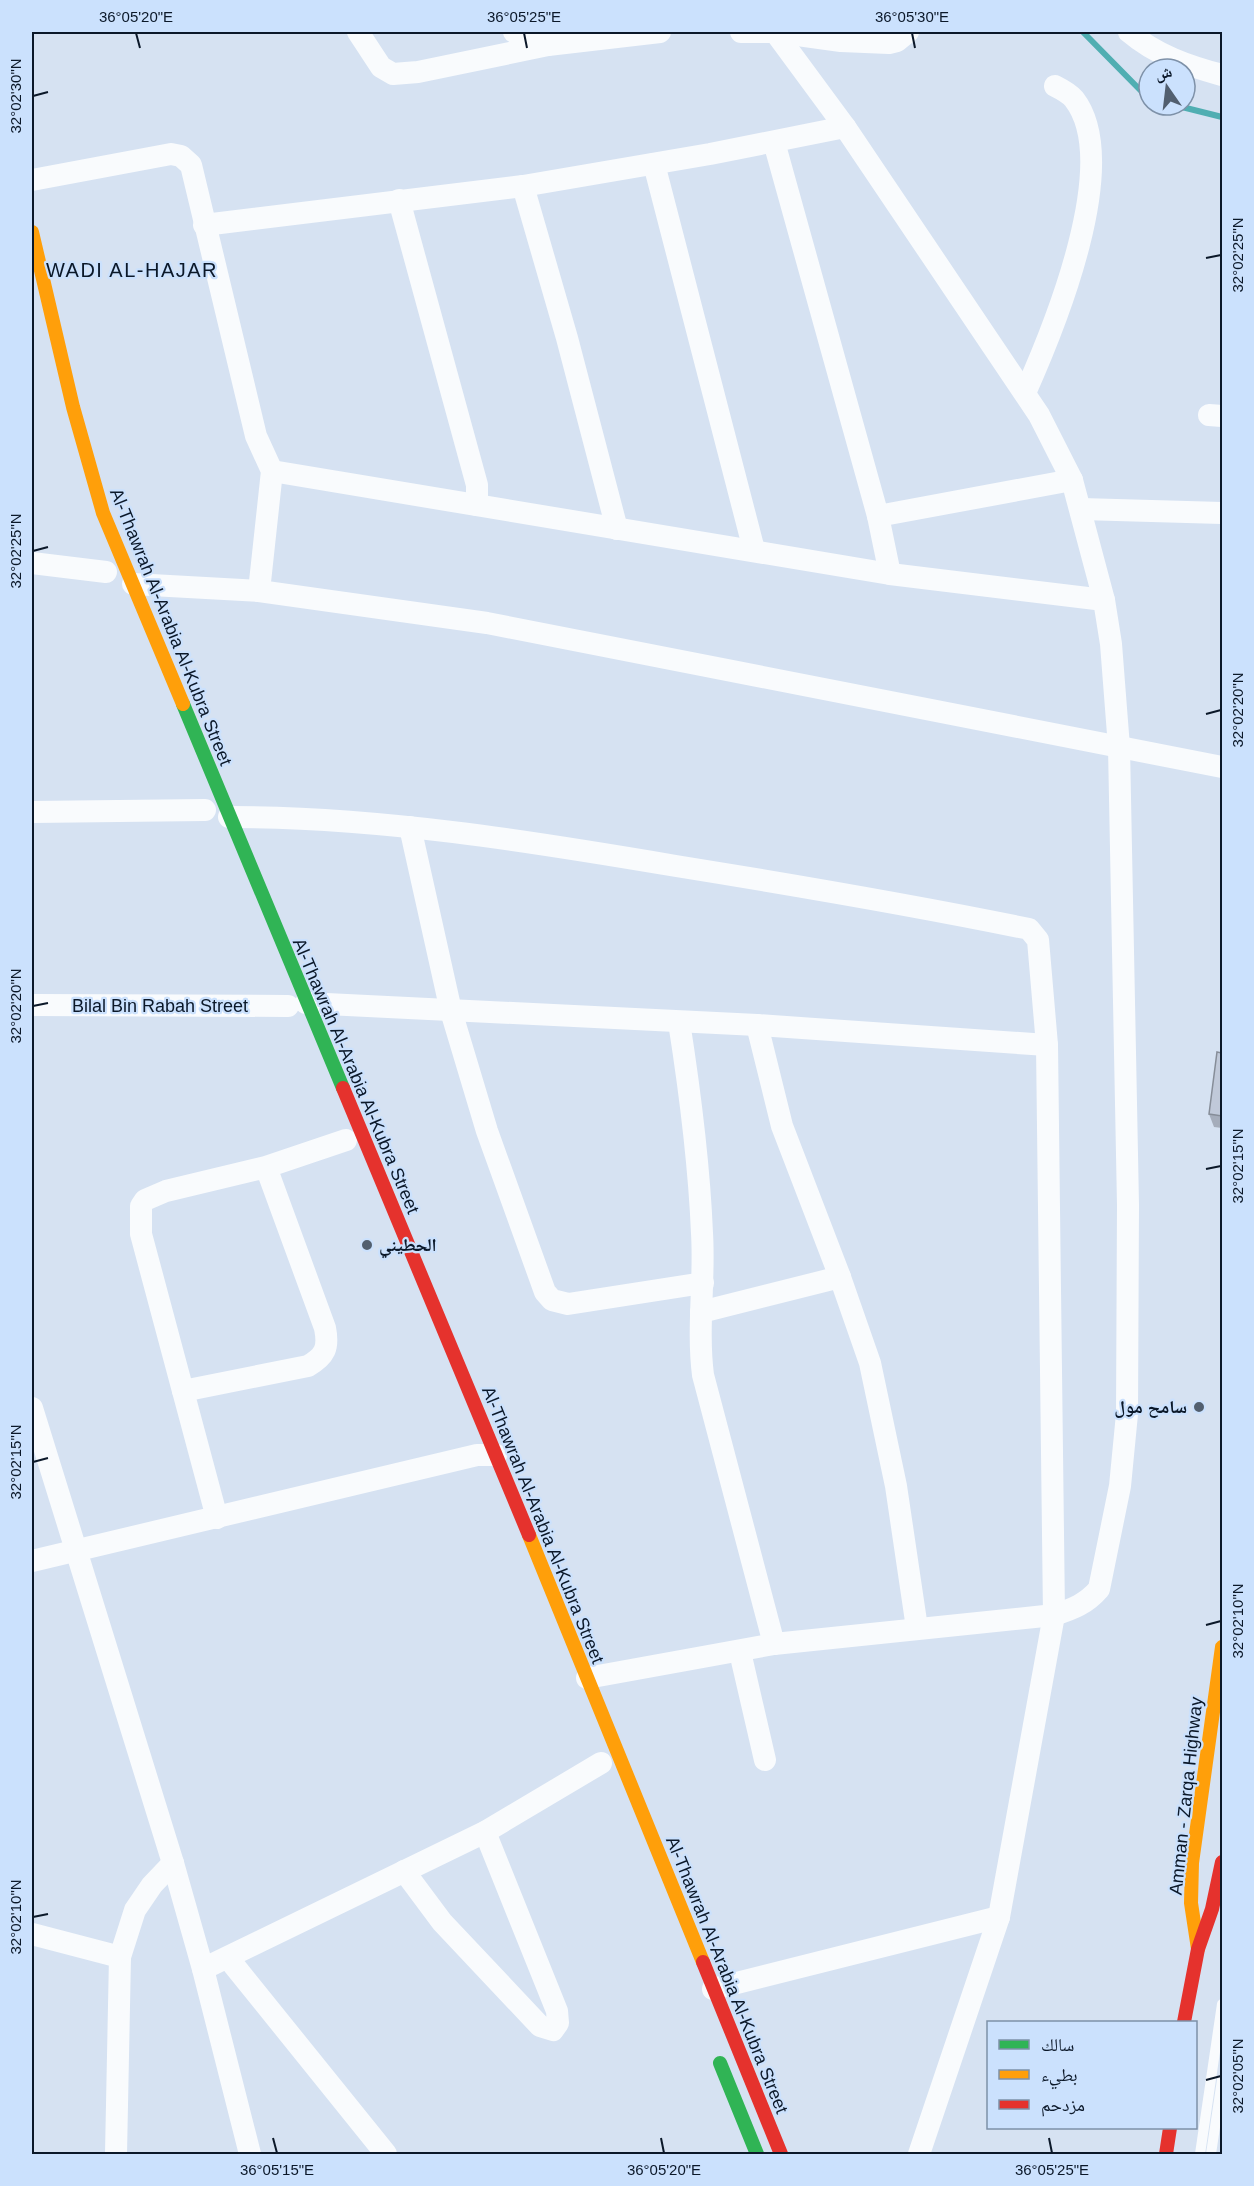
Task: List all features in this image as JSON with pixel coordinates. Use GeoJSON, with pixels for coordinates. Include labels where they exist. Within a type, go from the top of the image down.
{"type":"FeatureCollection","features":[{"type":"Feature","properties":{"kind":"main road","name":"Al-Thawrah Al-Arabia Al-Kubra Street"},"geometry":{"type":"LineString","coordinates":[[32,232],[97,495],[113,575],[481,1455],[587,1678],[781,2154]]}},
{"type":"Feature","properties":{"kind":"main road","name":"Amman - Zarqa Highway"},"geometry":{"type":"LineString","coordinates":[[1198,1949],[1191,1903],[1192,1863],[1222,1647]]}},
{"type":"Feature","properties":{"kind":"main road","name":"Amman - Zarqa Highway"},"geometry":{"type":"LineString","coordinates":[[1184,2021],[1198,1949],[1212,1909],[1222,1862]]}},
{"type":"Feature","properties":{"kind":"main road"},"geometry":{"type":"LineString","coordinates":[[713,2046],[757,2154]]}},
{"type":"Feature","properties":{"kind":"main road"},"geometry":{"type":"LineString","coordinates":[[1166,2154],[1170,2129]]}},
{"type":"Feature","properties":{"kind":"street"},"geometry":{"type":"LineString","coordinates":[[358,32],[381,68],[393,74],[418,72],[548,45],[660,32]]}},
{"type":"Feature","properties":{"kind":"street"},"geometry":{"type":"LineString","coordinates":[[513,32],[548,45]]}},
{"type":"Feature","properties":{"kind":"street"},"geometry":{"type":"LineString","coordinates":[[741,32],[776,32],[841,41],[889,43],[897,41],[908,32]]}},
{"type":"Feature","properties":{"kind":"street"},"geometry":{"type":"LineString","coordinates":[[587,1678],[774,1644],[1054,1615],[1076,1608],[1099,1589],[1120,1485],[1127,1414],[1128,1205],[1119,747],[1111,644],[1104,600],[1072,480],[1025,393],[845,127],[776,32]]}},
{"type":"Feature","properties":{"kind":"street"},"geometry":{"type":"LineString","coordinates":[[1129,32],[1141,42],[1180,63],[1222,75]]}},
{"type":"Feature","properties":{"kind":"street"},"geometry":{"type":"LineString","coordinates":[[1025,393],[1045,348],[1064,295],[1091,189],[1090,154],[1085,122],[1072,96],[1055,86]]}},
{"type":"Feature","properties":{"kind":"street"},"geometry":{"type":"LineString","coordinates":[[204,225],[523,186],[654,164],[845,127]]}},
{"type":"Feature","properties":{"kind":"street"},"geometry":{"type":"LineString","coordinates":[[774,142],[878,516],[890,574]]}},
{"type":"Feature","properties":{"kind":"street"},"geometry":{"type":"LineString","coordinates":[[32,180],[160,156],[181,156],[191,165],[256,436],[272,471],[259,591]]}},
{"type":"Feature","properties":{"kind":"street"},"geometry":{"type":"LineString","coordinates":[[654,164],[754,550]]}},
{"type":"Feature","properties":{"kind":"street"},"geometry":{"type":"LineString","coordinates":[[523,186],[567,338],[617,529]]}},
{"type":"Feature","properties":{"kind":"street"},"geometry":{"type":"LineString","coordinates":[[399,200],[477,485],[477,505]]}},
{"type":"Feature","properties":{"kind":"street"},"geometry":{"type":"LineString","coordinates":[[272,471],[890,574],[1104,600]]}},
{"type":"Feature","properties":{"kind":"street"},"geometry":{"type":"LineString","coordinates":[[878,516],[1072,480]]}},
{"type":"Feature","properties":{"kind":"street"},"geometry":{"type":"LineString","coordinates":[[1081,509],[1222,513]]}},
{"type":"Feature","properties":{"kind":"street"},"geometry":{"type":"LineString","coordinates":[[32,563],[181,584],[259,591],[555,635],[1222,767]]}},
{"type":"Feature","properties":{"kind":"street"},"geometry":{"type":"LineString","coordinates":[[32,812],[211,812],[499,836],[919,906],[1029,929],[1040,947],[1047,1045],[1054,1615],[999,1917],[919,2154]]}},
{"type":"Feature","properties":{"kind":"street"},"geometry":{"type":"LineString","coordinates":[[410,827],[451,1011],[487,1131],[532,1258],[552,1300],[568,1304],[703,1283]]}},
{"type":"Feature","properties":{"kind":"street","name":"Bilal Bin Rabah Street"},"geometry":{"type":"LineString","coordinates":[[32,1005],[293,1005],[451,1011],[757,1025],[1047,1045]]}},
{"type":"Feature","properties":{"kind":"street"},"geometry":{"type":"LineString","coordinates":[[679,1022],[697,1164],[703,1283],[701,1359],[709,1404],[774,1644]]}},
{"type":"Feature","properties":{"kind":"street"},"geometry":{"type":"LineString","coordinates":[[757,1025],[782,1126],[840,1277],[870,1363],[896,1486],[917,1628]]}},
{"type":"Feature","properties":{"kind":"street"},"geometry":{"type":"LineString","coordinates":[[217,1518],[141,1234],[138,1214],[145,1200],[166,1191],[267,1167],[346,1140]]}},
{"type":"Feature","properties":{"kind":"street"},"geometry":{"type":"LineString","coordinates":[[183,1391],[308,1366],[324,1355],[327,1348],[325,1328],[267,1167]]}},
{"type":"Feature","properties":{"kind":"street"},"geometry":{"type":"LineString","coordinates":[[701,1312],[840,1277]]}},
{"type":"Feature","properties":{"kind":"street"},"geometry":{"type":"LineString","coordinates":[[32,1408],[173,1863],[250,2154]]}},
{"type":"Feature","properties":{"kind":"street"},"geometry":{"type":"LineString","coordinates":[[32,1561],[481,1455]]}},
{"type":"Feature","properties":{"kind":"street"},"geometry":{"type":"LineString","coordinates":[[740,1652],[765,1760]]}},
{"type":"Feature","properties":{"kind":"street"},"geometry":{"type":"LineString","coordinates":[[203,1970],[485,1832],[601,1763]]}},
{"type":"Feature","properties":{"kind":"street"},"geometry":{"type":"LineString","coordinates":[[404,1871],[449,1929],[540,2026],[553,2030],[558,2024],[557,2011],[485,1832]]}},
{"type":"Feature","properties":{"kind":"street"},"geometry":{"type":"LineString","coordinates":[[116,2154],[120,1957],[135,1910],[152,1885],[173,1863]]}},
{"type":"Feature","properties":{"kind":"street"},"geometry":{"type":"LineString","coordinates":[[713,1989],[999,1917]]}},
{"type":"Feature","properties":{"kind":"street"},"geometry":{"type":"LineString","coordinates":[[32,1934],[120,1957]]}},
{"type":"Feature","properties":{"kind":"street"},"geometry":{"type":"LineString","coordinates":[[228,1958],[386,2154]]}},
{"type":"Feature","properties":{"kind":"lane"},"geometry":{"type":"LineString","coordinates":[[1200,2154],[1222,2004]]}},
{"type":"Feature","properties":{"kind":"lane"},"geometry":{"type":"LineString","coordinates":[[1211,2154],[1222,2080]]}},
{"type":"Feature","properties":{"kind":"building"},"geometry":{"type":"Polygon","coordinates":[[[1217,1052],[1222,1053],[1222,1116],[1209,1114],[1217,1052]]]}},
{"type":"Feature","properties":{"kind":"waterway"},"geometry":{"type":"LineString","coordinates":[[1083,32],[1137,87]]}},
{"type":"Feature","properties":{"kind":"waterway"},"geometry":{"type":"LineString","coordinates":[[1197,111],[1222,117]]}},
{"type":"Feature","properties":{"kind":"traffic: fast"},"geometry":{"type":"LineString","coordinates":[[183,704],[343,1088]]}},
{"type":"Feature","properties":{"kind":"traffic: fast"},"geometry":{"type":"LineString","coordinates":[[720,2063],[757,2154]]}},
{"type":"Feature","properties":{"kind":"traffic: slow"},"geometry":{"type":"LineString","coordinates":[[32,232],[73,407],[103,513],[183,704]]}},
{"type":"Feature","properties":{"kind":"traffic: slow"},"geometry":{"type":"LineString","coordinates":[[529,1535],[703,1962]]}},
{"type":"Feature","properties":{"kind":"traffic: slow"},"geometry":{"type":"LineString","coordinates":[[1198,1949],[1191,1903],[1192,1863],[1222,1647]]}},
{"type":"Feature","properties":{"kind":"traffic: jam"},"geometry":{"type":"LineString","coordinates":[[343,1088],[529,1535]]}},
{"type":"Feature","properties":{"kind":"traffic: jam"},"geometry":{"type":"LineString","coordinates":[[1184,2021],[1198,1949],[1212,1909],[1222,1862]]}},
{"type":"Feature","properties":{"kind":"traffic: jam"},"geometry":{"type":"LineString","coordinates":[[703,1962],[781,2154]]}},
{"type":"Feature","properties":{"kind":"traffic: jam"},"geometry":{"type":"LineString","coordinates":[[1166,2154],[1170,2129]]}},
{"type":"Feature","properties":{"kind":"place","name":"الحطيني"},"geometry":{"type":"Point","coordinates":[367,1245]}},
{"type":"Feature","properties":{"kind":"place","name":"سامح مول"},"geometry":{"type":"Point","coordinates":[1199,1407]}},
{"type":"Feature","properties":{"kind":"district","name":"WADI AL-HAJAR"},"geometry":{"type":"Point","coordinates":[132,270]}}]}
